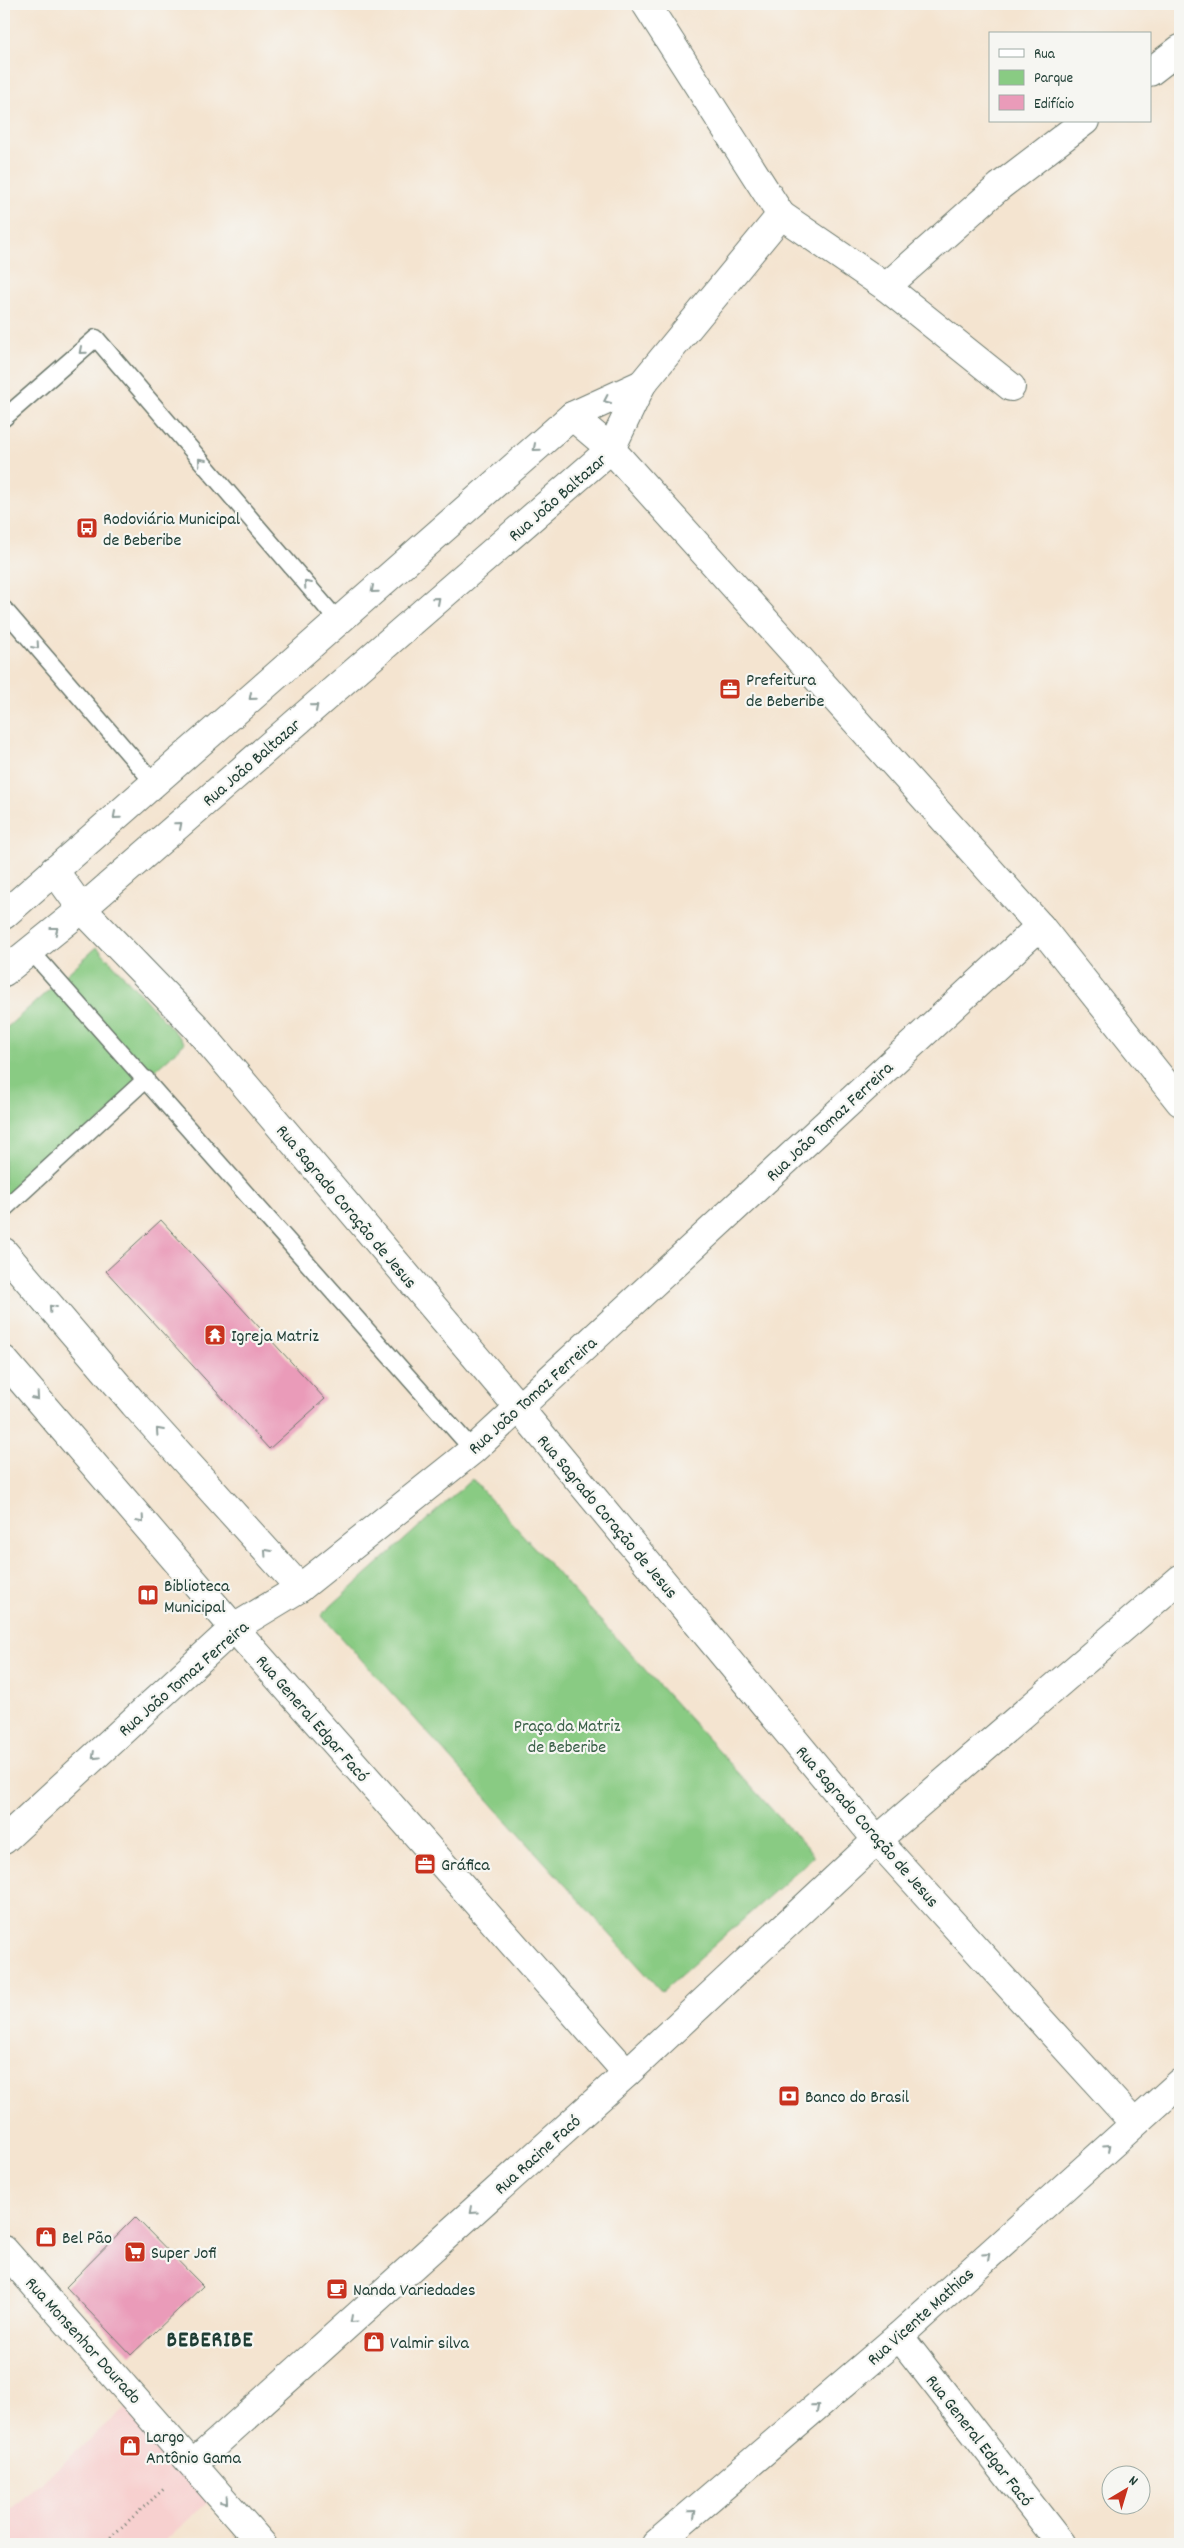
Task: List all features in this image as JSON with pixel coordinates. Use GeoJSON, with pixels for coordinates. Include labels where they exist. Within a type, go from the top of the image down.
{"type":"FeatureCollection","features":[{"type":"Feature","properties":{"kind":"street"},"geometry":{"type":"LineString","coordinates":[[646,4],[781,215],[886,287],[1011,387]]}},
{"type":"Feature","properties":{"kind":"street"},"geometry":{"type":"LineString","coordinates":[[1152,70],[1180,49]]}},
{"type":"Feature","properties":{"kind":"street"},"geometry":{"type":"LineString","coordinates":[[886,287],[1000,186],[1084,122]]}},
{"type":"Feature","properties":{"kind":"street"},"geometry":{"type":"LineString","coordinates":[[781,215],[642,384],[612,449],[1040,926],[1180,1102]]}},
{"type":"Feature","properties":{"kind":"street"},"geometry":{"type":"LineString","coordinates":[[4,915],[572,416],[642,384]]}},
{"type":"Feature","properties":{"kind":"street","name":"Rua João Baltazar"},"geometry":{"type":"LineString","coordinates":[[4,972],[82,910],[612,449],[572,416]]}},
{"type":"Feature","properties":{"kind":"street","name":"Rua Sagrado Coração de Jesus"},"geometry":{"type":"LineString","coordinates":[[54,870],[82,910],[194,1026],[519,1408],[877,1840],[1134,2123]]}},
{"type":"Feature","properties":{"kind":"street","name":"Rua João Tomaz Ferreira"},"geometry":{"type":"LineString","coordinates":[[4,1840],[234,1628],[300,1588],[472,1450],[1040,926]]}},
{"type":"Feature","properties":{"kind":"street"},"geometry":{"type":"LineString","coordinates":[[4,1252],[134,1404],[300,1588]]}},
{"type":"Feature","properties":{"kind":"street","name":"Rua General Edgar Facó"},"geometry":{"type":"LineString","coordinates":[[4,1360],[234,1628],[626,2073]]}},
{"type":"Feature","properties":{"kind":"street","name":"Rua Racine Facó"},"geometry":{"type":"LineString","coordinates":[[193,2464],[626,2073],[877,1840],[1180,1578]]}},
{"type":"Feature","properties":{"kind":"street","name":"Rua Vicente Mathias"},"geometry":{"type":"LineString","coordinates":[[656,2544],[899,2336],[1180,2083]]}},
{"type":"Feature","properties":{"kind":"street","name":"Rua Monsenhor Dourado"},"geometry":{"type":"LineString","coordinates":[[8,2264],[193,2464],[262,2544]]}},
{"type":"Feature","properties":{"kind":"street","name":"Rua General Edgar Facó"},"geometry":{"type":"LineString","coordinates":[[899,2336],[1061,2544]]}},
{"type":"Feature","properties":{"kind":"lane"},"geometry":{"type":"LineString","coordinates":[[4,418],[96,338],[338,621]]}},
{"type":"Feature","properties":{"kind":"lane"},"geometry":{"type":"LineString","coordinates":[[4,610],[154,783]]}},
{"type":"Feature","properties":{"kind":"lane"},"geometry":{"type":"LineString","coordinates":[[30,950],[472,1450]]}},
{"type":"Feature","properties":{"kind":"lane"},"geometry":{"type":"LineString","coordinates":[[4,1209],[146,1079]]}},
{"type":"Feature","properties":{"kind":"path"},"geometry":{"type":"LineString","coordinates":[[103,2544],[193,2464]]}},
{"type":"Feature","properties":{"kind":"shaded area","name":"Largo Antônio Gama"},"geometry":{"type":"Polygon","coordinates":[[[136,2399],[218,2493],[161,2544],[4,2544],[4,2515],[136,2399]]]}},
{"type":"Feature","properties":{"kind":"green space"},"geometry":{"type":"Polygon","coordinates":[[[97,947],[185,1043],[4,1209],[4,1030],[97,947]]]}},
{"type":"Feature","properties":{"kind":"green space","name":"Praça da Matriz de Beberibe"},"geometry":{"type":"Polygon","coordinates":[[[472,1479],[814,1856],[662,1992],[321,1615],[472,1479]]]}},
{"type":"Feature","properties":{"kind":"building","name":"Igreja Matriz"},"geometry":{"type":"Polygon","coordinates":[[[161,1220],[325,1399],[269,1449],[106,1271],[161,1220]]]}},
{"type":"Feature","properties":{"kind":"building","name":"Super Jofi"},"geometry":{"type":"Polygon","coordinates":[[[135,2217],[203,2286],[131,2355],[66,2287],[135,2217]]]}},
{"type":"Feature","properties":{"kind":"place","name":"Rodoviária Municipal de Beberibe"},"geometry":{"type":"Point","coordinates":[87,528]}},
{"type":"Feature","properties":{"kind":"place","name":"Prefeitura de Beberibe"},"geometry":{"type":"Point","coordinates":[730,689]}},
{"type":"Feature","properties":{"kind":"place","name":"Igreja Matriz"},"geometry":{"type":"Point","coordinates":[215,1335]}},
{"type":"Feature","properties":{"kind":"place","name":"Biblioteca Municipal"},"geometry":{"type":"Point","coordinates":[148,1595]}},
{"type":"Feature","properties":{"kind":"place","name":"Gráfica"},"geometry":{"type":"Point","coordinates":[425,1864]}},
{"type":"Feature","properties":{"kind":"place","name":"Banco do Brasil"},"geometry":{"type":"Point","coordinates":[789,2096]}},
{"type":"Feature","properties":{"kind":"place","name":"Bel Pão"},"geometry":{"type":"Point","coordinates":[46,2237]}},
{"type":"Feature","properties":{"kind":"place","name":"Super Jofi"},"geometry":{"type":"Point","coordinates":[135,2252]}},
{"type":"Feature","properties":{"kind":"place","name":"Nanda Variedades"},"geometry":{"type":"Point","coordinates":[337,2289]}},
{"type":"Feature","properties":{"kind":"place","name":"Valmir silva"},"geometry":{"type":"Point","coordinates":[374,2342]}},
{"type":"Feature","properties":{"kind":"place","name":"Largo Antônio Gama"},"geometry":{"type":"Point","coordinates":[130,2446]}},
{"type":"Feature","properties":{"kind":"district","name":"BEBERIBE"},"geometry":{"type":"Point","coordinates":[210,2338]}}]}
